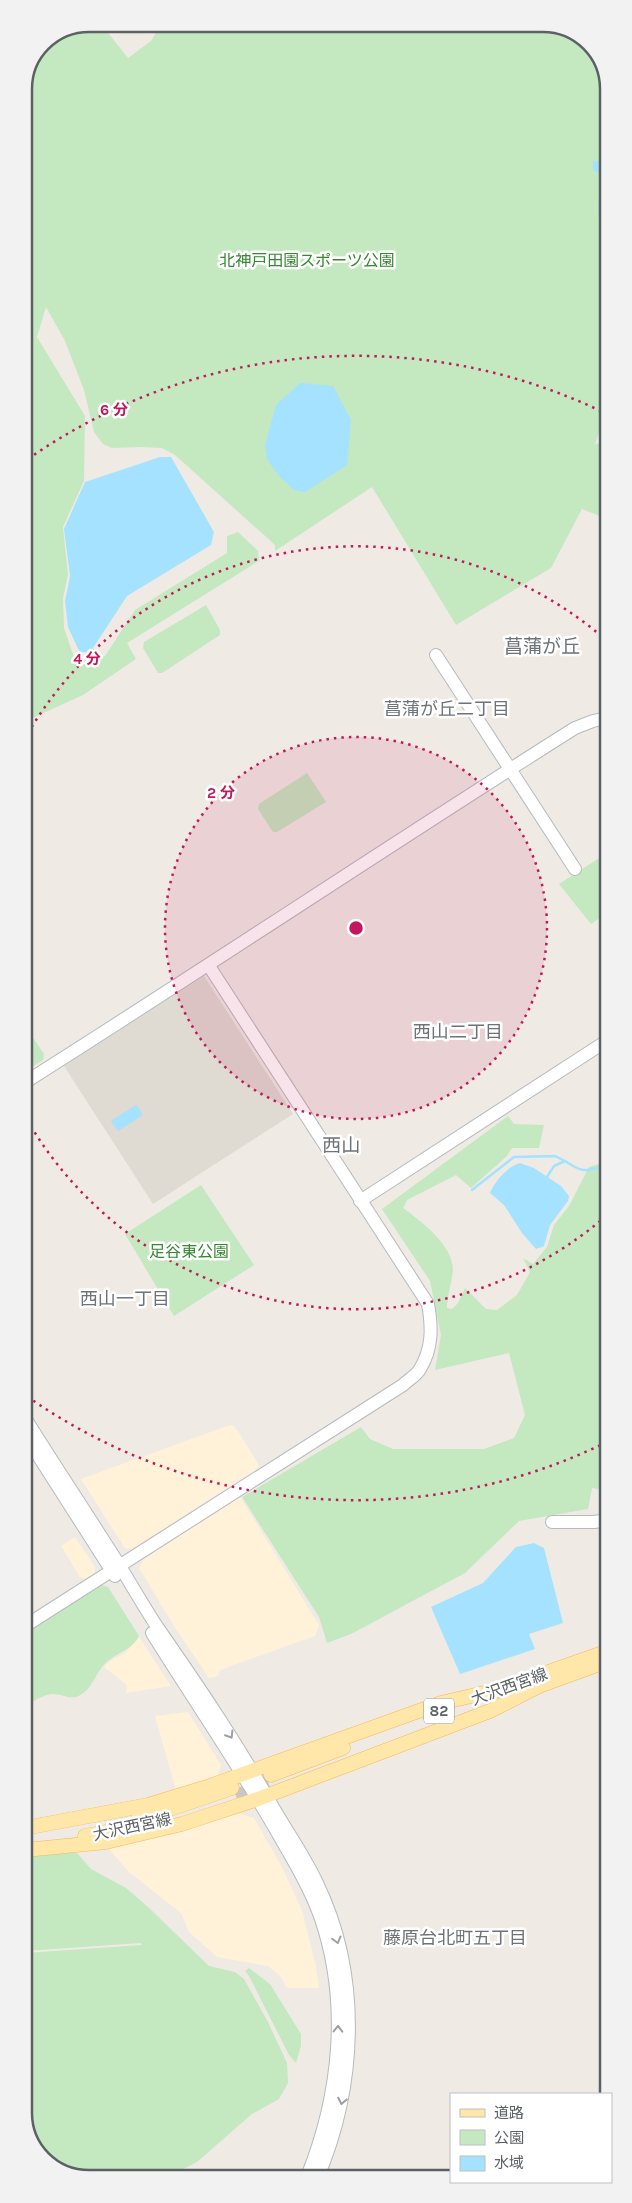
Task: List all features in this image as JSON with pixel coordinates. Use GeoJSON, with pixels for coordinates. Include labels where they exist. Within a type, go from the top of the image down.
{"type":"FeatureCollection","features":[{"type":"Feature","properties":{"kind":"main road","name":"大沢西宮線"},"geometry":{"type":"LineString","coordinates":[[600,1654],[497,1690],[273,1778],[600,1664]]}},
{"type":"Feature","properties":{"kind":"main road"},"geometry":{"type":"LineString","coordinates":[[33,1849],[72,1847],[147,1834],[262,1797],[490,1711],[539,1686]]}},
{"type":"Feature","properties":{"kind":"main road"},"geometry":{"type":"LineString","coordinates":[[33,1827],[148,1805],[441,1703],[497,1690]]}},
{"type":"Feature","properties":{"kind":"main road","name":"大沢西宮線"},"geometry":{"type":"LineString","coordinates":[[33,1832],[164,1811],[234,1792],[177,1816],[140,1825],[57,1840],[33,1842]]}},
{"type":"Feature","properties":{"kind":"street"},"geometry":{"type":"LineString","coordinates":[[436,655],[575,870]]}},
{"type":"Feature","properties":{"kind":"street"},"geometry":{"type":"LineString","coordinates":[[33,1077],[209,966],[329,885],[575,728],[600,719]]}},
{"type":"Feature","properties":{"kind":"street"},"geometry":{"type":"LineString","coordinates":[[33,1621],[403,1385],[420,1370],[429,1347],[432,1327],[428,1304],[209,966]]}},
{"type":"Feature","properties":{"kind":"street"},"geometry":{"type":"LineString","coordinates":[[360,1201],[600,1045]]}},
{"type":"Feature","properties":{"kind":"street"},"geometry":{"type":"LineString","coordinates":[[33,1431],[115,1568]]}},
{"type":"Feature","properties":{"kind":"street"},"geometry":{"type":"LineString","coordinates":[[33,1447],[189,1680],[318,1884],[336,1936],[345,1978],[349,2036],[345,2088],[332,2140],[320,2170]]}},
{"type":"Feature","properties":{"kind":"street"},"geometry":{"type":"LineString","coordinates":[[552,1522],[600,1521]]}},
{"type":"Feature","properties":{"kind":"street"},"geometry":{"type":"LineString","coordinates":[[262,1797],[309,1890],[327,1940],[336,1995],[338,2053],[334,2084],[326,2121],[309,2170]]}},
{"type":"Feature","properties":{"kind":"shaded area"},"geometry":{"type":"Polygon","coordinates":[[[204,976],[293,1114],[153,1204],[64,1066],[204,976]]]}},
{"type":"Feature","properties":{"kind":"shaded area"},"geometry":{"type":"Polygon","coordinates":[[[230,1425],[234,1426],[239,1433],[259,1465],[258,1468],[138,1545],[131,1549],[125,1548],[81,1479],[230,1425]]]}},
{"type":"Feature","properties":{"kind":"shaded area"},"geometry":{"type":"Polygon","coordinates":[[[240,1497],[319,1625],[315,1636],[220,1670],[218,1676],[209,1678],[174,1626],[139,1568],[144,1559],[240,1497]]]}},
{"type":"Feature","properties":{"kind":"shaded area"},"geometry":{"type":"Polygon","coordinates":[[[75,1537],[95,1567],[94,1573],[85,1579],[80,1577],[61,1546],[75,1537]]]}},
{"type":"Feature","properties":{"kind":"shaded area"},"geometry":{"type":"Polygon","coordinates":[[[139,1637],[171,1686],[126,1693],[127,1685],[104,1667],[110,1661],[125,1653],[139,1637]]]}},
{"type":"Feature","properties":{"kind":"shaded area"},"geometry":{"type":"Polygon","coordinates":[[[188,1712],[221,1765],[217,1777],[176,1790],[155,1716],[188,1712]]]}},
{"type":"Feature","properties":{"kind":"shaded area"},"geometry":{"type":"Polygon","coordinates":[[[237,1813],[254,1818],[282,1867],[302,1911],[316,1967],[319,1988],[287,1988],[281,1977],[268,1966],[217,1957],[189,1932],[181,1913],[129,1872],[108,1848],[173,1833],[237,1813]]]}},
{"type":"Feature","properties":{"kind":"green space","name":"北神戸田園スポーツ公園"},"geometry":{"type":"Polygon","coordinates":[[[89,33],[108,33],[128,58],[151,41],[156,33],[547,33],[557,34],[571,40],[592,61],[600,89],[600,430],[595,444],[600,443],[600,516],[582,509],[551,568],[456,625],[372,487],[275,551],[275,545],[175,455],[162,448],[112,448],[103,444],[94,432],[84,390],[65,341],[46,307],[37,337],[85,416],[84,481],[63,527],[68,575],[63,598],[64,628],[75,660],[105,656],[135,610],[227,553],[227,536],[238,532],[258,551],[259,561],[127,643],[136,659],[83,695],[33,718],[33,89],[34,78],[42,58],[58,42],[78,34],[89,33]]]}},
{"type":"Feature","properties":{"kind":"green space"},"geometry":{"type":"Polygon","coordinates":[[[206,605],[220,630],[220,635],[162,673],[158,673],[143,648],[144,642],[206,605]]]}},
{"type":"Feature","properties":{"kind":"green space"},"geometry":{"type":"Polygon","coordinates":[[[307,773],[326,802],[277,832],[273,832],[258,809],[259,804],[307,773]]]}},
{"type":"Feature","properties":{"kind":"green space"},"geometry":{"type":"Polygon","coordinates":[[[600,858],[600,918],[591,924],[559,884],[600,858]]]}},
{"type":"Feature","properties":{"kind":"green space"},"geometry":{"type":"Polygon","coordinates":[[[33,1038],[44,1054],[43,1060],[33,1066],[33,1038]]]}},
{"type":"Feature","properties":{"kind":"green space"},"geometry":{"type":"Polygon","coordinates":[[[508,1116],[514,1124],[544,1125],[539,1148],[512,1148],[507,1156],[471,1188],[456,1175],[407,1200],[403,1208],[435,1234],[452,1261],[452,1280],[447,1308],[452,1309],[458,1303],[465,1288],[486,1309],[497,1310],[517,1295],[530,1272],[523,1258],[533,1264],[547,1247],[554,1225],[569,1206],[589,1167],[600,1164],[600,1490],[592,1488],[588,1509],[519,1521],[465,1573],[351,1634],[327,1643],[319,1617],[242,1497],[361,1427],[370,1439],[393,1449],[484,1449],[514,1438],[525,1415],[509,1353],[435,1370],[441,1335],[430,1281],[382,1209],[508,1116]]]}},
{"type":"Feature","properties":{"kind":"green space","name":"足谷東公園"},"geometry":{"type":"Polygon","coordinates":[[[201,1185],[254,1265],[174,1316],[125,1234],[201,1185]]]}},
{"type":"Feature","properties":{"kind":"green space"},"geometry":{"type":"Polygon","coordinates":[[[92,1582],[108,1587],[139,1636],[130,1647],[104,1664],[91,1685],[82,1694],[76,1697],[68,1697],[53,1694],[33,1701],[33,1621],[92,1582]]]}},
{"type":"Feature","properties":{"kind":"green space"},"geometry":{"type":"Polygon","coordinates":[[[33,1853],[77,1853],[91,1869],[126,1888],[209,1966],[235,1972],[244,1979],[268,2022],[287,2063],[288,2083],[279,2099],[252,2114],[197,2162],[181,2170],[75,2169],[58,2161],[44,2148],[34,2125],[33,1952],[142,1945],[141,1943],[33,1950],[33,1853]]]}},
{"type":"Feature","properties":{"kind":"green space"},"geometry":{"type":"Polygon","coordinates":[[[249,1968],[270,1984],[301,2034],[301,2046],[296,2063],[289,2055],[245,1971],[249,1968]]]}},
{"type":"Feature","properties":{"kind":"water"},"geometry":{"type":"Polygon","coordinates":[[[593,161],[600,162],[600,174],[593,170],[593,161]]]}},
{"type":"Feature","properties":{"kind":"water"},"geometry":{"type":"Polygon","coordinates":[[[600,199],[599,221],[598,204],[600,199]]]}},
{"type":"Feature","properties":{"kind":"water"},"geometry":{"type":"Polygon","coordinates":[[[300,383],[333,386],[351,420],[347,465],[305,492],[294,490],[279,476],[267,459],[265,445],[276,405],[300,383]]]}},
{"type":"Feature","properties":{"kind":"water"},"geometry":{"type":"Polygon","coordinates":[[[160,457],[171,457],[214,532],[211,545],[127,596],[91,651],[80,653],[68,627],[65,601],[70,576],[64,529],[85,482],[160,457]]]}},
{"type":"Feature","properties":{"kind":"water"},"geometry":{"type":"Polygon","coordinates":[[[136,1105],[143,1115],[118,1131],[111,1121],[136,1105]]]}},
{"type":"Feature","properties":{"kind":"water"},"geometry":{"type":"Polygon","coordinates":[[[520,1163],[534,1168],[561,1186],[569,1196],[568,1201],[550,1225],[544,1246],[536,1249],[522,1233],[504,1205],[490,1193],[502,1175],[511,1167],[520,1163]]]}},
{"type":"Feature","properties":{"kind":"water"},"geometry":{"type":"Polygon","coordinates":[[[534,1543],[544,1548],[563,1623],[529,1634],[535,1649],[460,1674],[431,1607],[483,1583],[516,1547],[534,1543]]]}},
{"type":"Feature","properties":{"kind":"waterway"},"geometry":{"type":"LineString","coordinates":[[472,1190],[514,1157],[555,1156],[565,1161]]}},
{"type":"Feature","properties":{"kind":"waterway"},"geometry":{"type":"LineString","coordinates":[[547,1177],[554,1166],[565,1161],[581,1170],[600,1167]]}},
{"type":"Feature","properties":{"kind":"tunnel"},"geometry":{"type":"LineString","coordinates":[[236,1796],[275,1782]]}},
{"type":"Feature","properties":{"kind":"district","name":"菖蒲が丘"},"geometry":{"type":"Point","coordinates":[542,646]}},
{"type":"Feature","properties":{"kind":"district","name":"菖蒲が丘二丁目"},"geometry":{"type":"Point","coordinates":[447,709]}},
{"type":"Feature","properties":{"kind":"district","name":"西山二丁目"},"geometry":{"type":"Point","coordinates":[458,1032]}},
{"type":"Feature","properties":{"kind":"district","name":"西山"},"geometry":{"type":"Point","coordinates":[341,1145]}},
{"type":"Feature","properties":{"kind":"district","name":"西山一丁目"},"geometry":{"type":"Point","coordinates":[125,1299]}},
{"type":"Feature","properties":{"kind":"district","name":"藤原台北町五丁目"},"geometry":{"type":"Point","coordinates":[455,1938]}}]}
